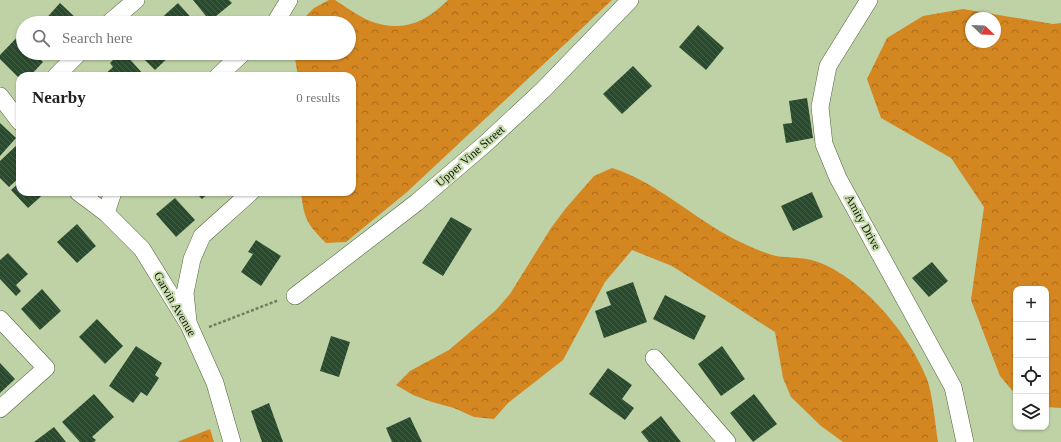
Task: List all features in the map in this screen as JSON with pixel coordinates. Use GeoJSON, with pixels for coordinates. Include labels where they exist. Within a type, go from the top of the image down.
{"type":"FeatureCollection","features":[{"type":"Feature","properties":{"kind":"street"},"geometry":{"type":"LineString","coordinates":[[117,16],[136,0]]}},
{"type":"Feature","properties":{"kind":"street"},"geometry":{"type":"LineString","coordinates":[[279,16],[289,0]]}},
{"type":"Feature","properties":{"kind":"street","name":"Upper Vine Street"},"geometry":{"type":"LineString","coordinates":[[295,296],[416,203],[485,144],[543,90],[630,0]]}},
{"type":"Feature","properties":{"kind":"street","name":"Amity Drive"},"geometry":{"type":"LineString","coordinates":[[870,0],[828,66],[820,107],[824,144],[838,178],[953,387],[965,442]]}},
{"type":"Feature","properties":{"kind":"street"},"geometry":{"type":"LineString","coordinates":[[60,72],[72,60]]}},
{"type":"Feature","properties":{"kind":"street"},"geometry":{"type":"LineString","coordinates":[[222,72],[235,60]]}},
{"type":"Feature","properties":{"kind":"street"},"geometry":{"type":"LineString","coordinates":[[0,96],[16,114]]}},
{"type":"Feature","properties":{"kind":"street","name":"Garvin Avenue"},"geometry":{"type":"LineString","coordinates":[[83,196],[106,213],[142,249],[189,325],[215,383],[232,442]]}},
{"type":"Feature","properties":{"kind":"street"},"geometry":{"type":"LineString","coordinates":[[106,213],[112,196]]}},
{"type":"Feature","properties":{"kind":"street"},"geometry":{"type":"LineString","coordinates":[[189,325],[186,293],[192,259],[202,236],[247,196]]}},
{"type":"Feature","properties":{"kind":"street"},"geometry":{"type":"LineString","coordinates":[[0,319],[46,368],[0,409]]}},
{"type":"Feature","properties":{"kind":"street"},"geometry":{"type":"LineString","coordinates":[[654,358],[727,442]]}},
{"type":"Feature","properties":{"kind":"path"},"geometry":{"type":"LineString","coordinates":[[209,328],[274,301]]}},
{"type":"Feature","properties":{"kind":"green space"},"geometry":{"type":"Polygon","coordinates":[[[329,0],[335,0],[370,21],[392,26],[402,26],[412,24],[430,15],[448,0],[612,0],[407,192],[346,242],[326,243],[314,231],[305,215],[302,196],[356,196],[356,72],[297,72],[295,60],[356,60],[356,16],[306,16],[314,8],[329,0]]]}},
{"type":"Feature","properties":{"kind":"green space"},"geometry":{"type":"Polygon","coordinates":[[[963,9],[981,12],[965,12],[965,48],[1001,48],[1001,15],[1053,24],[1061,23],[1061,408],[1049,407],[1049,286],[1013,286],[1013,391],[1000,376],[971,300],[984,207],[951,158],[881,118],[867,79],[887,38],[923,16],[963,9]]]}},
{"type":"Feature","properties":{"kind":"green space"},"geometry":{"type":"Polygon","coordinates":[[[612,168],[643,181],[719,230],[739,241],[760,251],[776,256],[815,261],[850,280],[866,293],[896,326],[909,344],[919,362],[929,386],[938,442],[843,442],[821,426],[791,397],[783,378],[775,332],[672,266],[632,250],[605,282],[563,360],[508,403],[494,419],[474,417],[454,408],[413,395],[396,385],[410,371],[449,350],[496,310],[510,294],[551,228],[566,208],[594,176],[612,168]]]}},
{"type":"Feature","properties":{"kind":"green space"},"geometry":{"type":"Polygon","coordinates":[[[210,429],[214,442],[177,442],[210,429]]]}},
{"type":"Feature","properties":{"kind":"building"},"geometry":{"type":"Polygon","coordinates":[[[193,0],[229,0],[232,3],[216,16],[206,16],[193,0]]]}},
{"type":"Feature","properties":{"kind":"building"},"geometry":{"type":"Polygon","coordinates":[[[60,3],[74,16],[48,16],[60,3]]]}},
{"type":"Feature","properties":{"kind":"building"},"geometry":{"type":"Polygon","coordinates":[[[178,3],[190,16],[164,16],[178,3]]]}},
{"type":"Feature","properties":{"kind":"building"},"geometry":{"type":"Polygon","coordinates":[[[698,25],[724,48],[706,70],[679,47],[698,25]]]}},
{"type":"Feature","properties":{"kind":"building"},"geometry":{"type":"Polygon","coordinates":[[[16,38],[16,60],[41,60],[43,62],[34,72],[16,72],[16,75],[0,59],[0,55],[16,38]]]}},
{"type":"Feature","properties":{"kind":"building"},"geometry":{"type":"Polygon","coordinates":[[[113,60],[130,60],[141,72],[107,72],[113,67],[110,63],[113,60]]]}},
{"type":"Feature","properties":{"kind":"building"},"geometry":{"type":"Polygon","coordinates":[[[145,60],[166,60],[155,70],[145,60]]]}},
{"type":"Feature","properties":{"kind":"building"},"geometry":{"type":"Polygon","coordinates":[[[633,66],[652,86],[622,114],[603,94],[633,66]]]}},
{"type":"Feature","properties":{"kind":"building"},"geometry":{"type":"Polygon","coordinates":[[[807,98],[813,138],[786,143],[783,124],[792,123],[789,101],[807,98]]]}},
{"type":"Feature","properties":{"kind":"building"},"geometry":{"type":"Polygon","coordinates":[[[0,123],[16,138],[0,156],[0,123]]]}},
{"type":"Feature","properties":{"kind":"building"},"geometry":{"type":"Polygon","coordinates":[[[16,146],[16,181],[9,187],[0,178],[0,161],[16,146]]]}},
{"type":"Feature","properties":{"kind":"building"},"geometry":{"type":"Polygon","coordinates":[[[16,186],[16,195],[11,190],[16,186]]]}},
{"type":"Feature","properties":{"kind":"building"},"geometry":{"type":"Polygon","coordinates":[[[812,192],[823,217],[793,231],[781,206],[812,192]]]}},
{"type":"Feature","properties":{"kind":"building"},"geometry":{"type":"Polygon","coordinates":[[[17,196],[42,196],[28,208],[17,196]]]}},
{"type":"Feature","properties":{"kind":"building"},"geometry":{"type":"Polygon","coordinates":[[[175,198],[195,220],[176,237],[156,214],[175,198]]]}},
{"type":"Feature","properties":{"kind":"building"},"geometry":{"type":"Polygon","coordinates":[[[451,217],[472,229],[443,276],[422,263],[451,217]]]}},
{"type":"Feature","properties":{"kind":"building"},"geometry":{"type":"Polygon","coordinates":[[[77,224],[96,246],[77,263],[57,242],[77,224]]]}},
{"type":"Feature","properties":{"kind":"building"},"geometry":{"type":"Polygon","coordinates":[[[256,240],[281,256],[261,286],[241,272],[253,254],[248,252],[256,240]]]}},
{"type":"Feature","properties":{"kind":"building"},"geometry":{"type":"Polygon","coordinates":[[[8,253],[28,274],[16,285],[21,291],[16,296],[0,279],[0,260],[8,253]]]}},
{"type":"Feature","properties":{"kind":"building"},"geometry":{"type":"Polygon","coordinates":[[[932,262],[948,281],[929,297],[912,278],[932,262]]]}},
{"type":"Feature","properties":{"kind":"building"},"geometry":{"type":"Polygon","coordinates":[[[633,282],[647,322],[604,338],[595,311],[611,305],[606,292],[633,282]]]}},
{"type":"Feature","properties":{"kind":"building"},"geometry":{"type":"Polygon","coordinates":[[[42,289],[61,311],[40,330],[21,309],[42,289]]]}},
{"type":"Feature","properties":{"kind":"building"},"geometry":{"type":"Polygon","coordinates":[[[665,295],[706,316],[694,340],[653,319],[665,295]]]}},
{"type":"Feature","properties":{"kind":"building"},"geometry":{"type":"Polygon","coordinates":[[[97,319],[123,346],[105,364],[79,337],[97,319]]]}},
{"type":"Feature","properties":{"kind":"building"},"geometry":{"type":"Polygon","coordinates":[[[331,336],[350,342],[339,377],[320,371],[331,336]]]}},
{"type":"Feature","properties":{"kind":"building"},"geometry":{"type":"Polygon","coordinates":[[[136,346],[162,363],[155,375],[159,378],[147,396],[141,392],[133,403],[109,386],[136,346]]]}},
{"type":"Feature","properties":{"kind":"building"},"geometry":{"type":"Polygon","coordinates":[[[722,346],[745,379],[721,396],[698,364],[722,346]]]}},
{"type":"Feature","properties":{"kind":"building"},"geometry":{"type":"Polygon","coordinates":[[[0,363],[15,379],[0,393],[0,363]]]}},
{"type":"Feature","properties":{"kind":"building"},"geometry":{"type":"Polygon","coordinates":[[[608,368],[632,385],[622,399],[634,408],[625,420],[589,394],[608,368]]]}},
{"type":"Feature","properties":{"kind":"building"},"geometry":{"type":"Polygon","coordinates":[[[94,394],[114,417],[92,437],[96,440],[94,442],[80,442],[62,422],[94,394]]]}},
{"type":"Feature","properties":{"kind":"building"},"geometry":{"type":"Polygon","coordinates":[[[754,394],[777,424],[753,442],[730,413],[754,394]]]}},
{"type":"Feature","properties":{"kind":"building"},"geometry":{"type":"Polygon","coordinates":[[[269,403],[283,442],[262,442],[251,411],[269,403]]]}},
{"type":"Feature","properties":{"kind":"building"},"geometry":{"type":"Polygon","coordinates":[[[661,416],[681,442],[649,442],[641,432],[661,416]]]}},
{"type":"Feature","properties":{"kind":"building"},"geometry":{"type":"Polygon","coordinates":[[[410,417],[422,442],[392,442],[386,428],[410,417]]]}},
{"type":"Feature","properties":{"kind":"building"},"geometry":{"type":"Polygon","coordinates":[[[54,427],[66,442],[34,442],[54,427]]]}}]}
